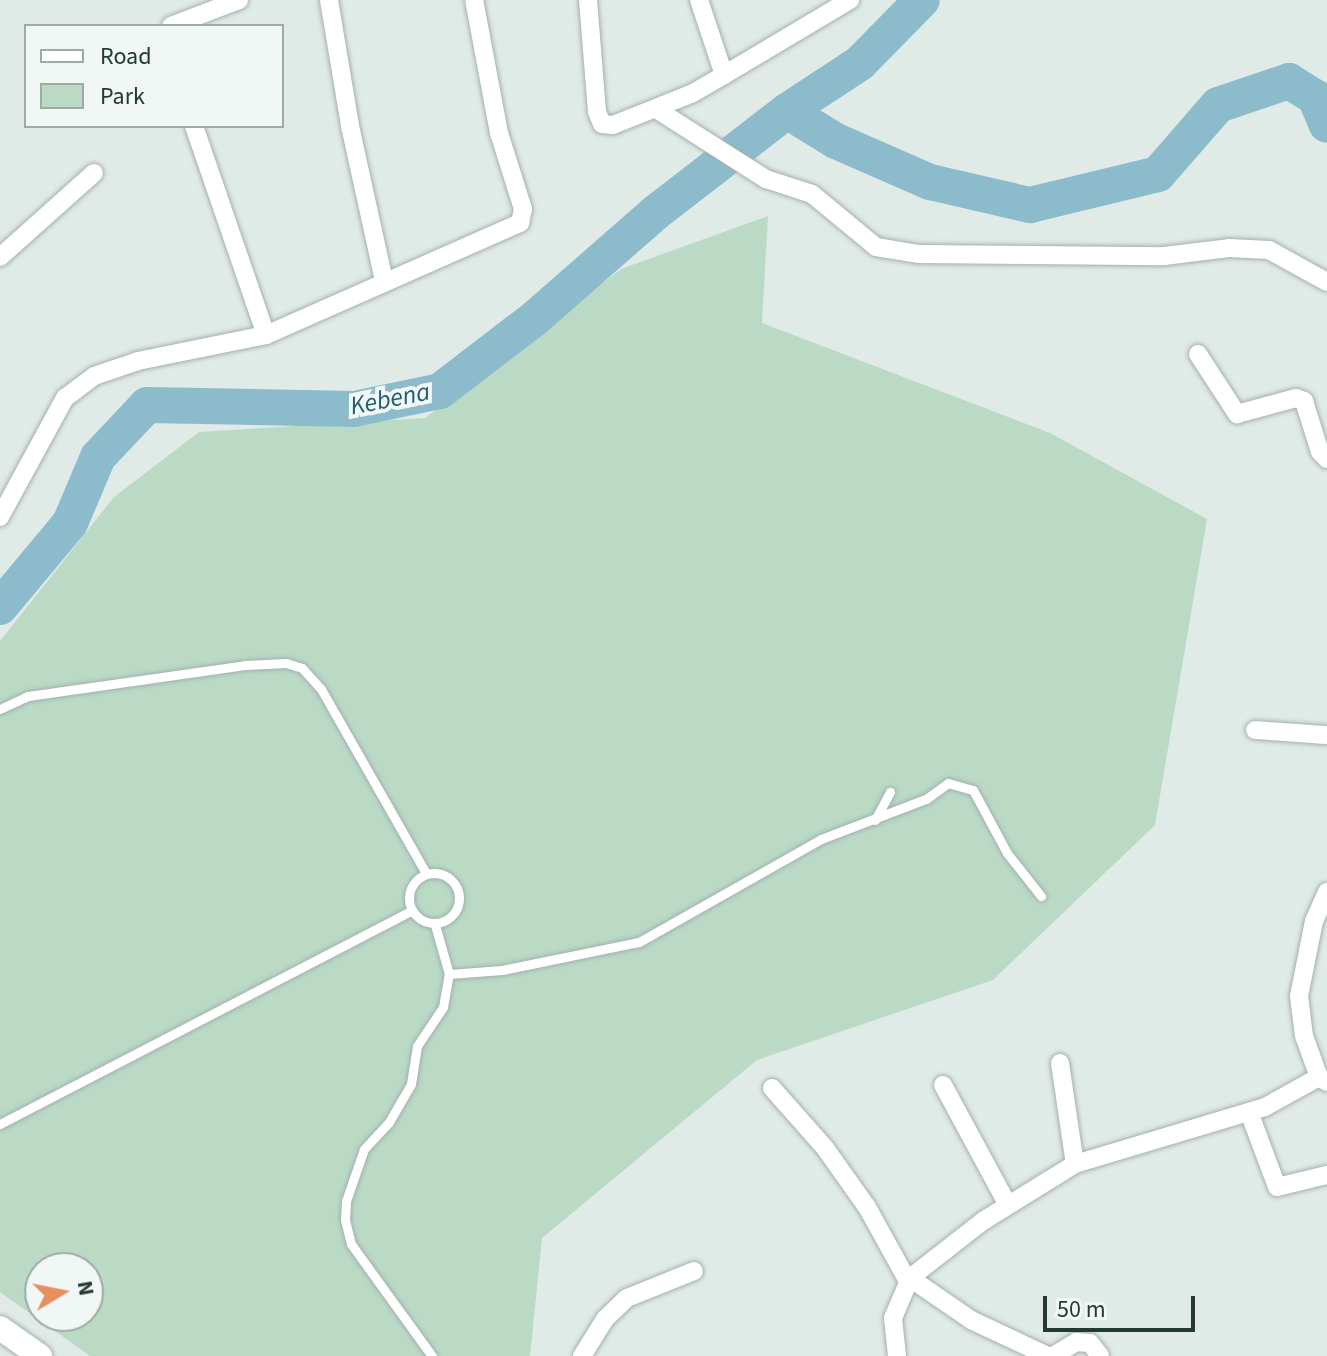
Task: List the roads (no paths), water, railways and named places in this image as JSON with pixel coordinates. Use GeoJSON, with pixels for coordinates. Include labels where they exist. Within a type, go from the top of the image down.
{"type":"FeatureCollection","features":[{"type":"Feature","properties":{"kind":"main road"},"geometry":{"type":"LineString","coordinates":[[0,1328],[40,1356]]}},
{"type":"Feature","properties":{"kind":"street"},"geometry":{"type":"LineString","coordinates":[[176,24],[239,0]]}},
{"type":"Feature","properties":{"kind":"street"},"geometry":{"type":"LineString","coordinates":[[329,0],[350,126],[384,280]]}},
{"type":"Feature","properties":{"kind":"street"},"geometry":{"type":"LineString","coordinates":[[0,517],[65,398],[94,376],[138,361],[266,335],[523,217],[499,133],[474,0]]}},
{"type":"Feature","properties":{"kind":"street"},"geometry":{"type":"LineString","coordinates":[[588,0],[587,39],[602,124],[656,109],[724,75],[850,0]]}},
{"type":"Feature","properties":{"kind":"street"},"geometry":{"type":"LineString","coordinates":[[699,0],[724,75]]}},
{"type":"Feature","properties":{"kind":"street"},"geometry":{"type":"LineString","coordinates":[[656,109],[747,164],[766,179],[812,194],[876,247],[919,254],[1164,256],[1229,248],[1269,250],[1327,282]]}},
{"type":"Feature","properties":{"kind":"street"},"geometry":{"type":"LineString","coordinates":[[195,128],[266,335]]}},
{"type":"Feature","properties":{"kind":"street"},"geometry":{"type":"LineString","coordinates":[[0,257],[94,173]]}},
{"type":"Feature","properties":{"kind":"street"},"geometry":{"type":"LineString","coordinates":[[1198,354],[1237,414],[1296,398],[1304,401],[1320,452],[1327,459]]}},
{"type":"Feature","properties":{"kind":"street"},"geometry":{"type":"LineString","coordinates":[[1255,730],[1327,735]]}},
{"type":"Feature","properties":{"kind":"street"},"geometry":{"type":"LineString","coordinates":[[897,1356],[893,1318],[909,1281],[1008,1205],[1075,1164],[1249,1112],[1323,1080],[1304,1036],[1299,996],[1314,921],[1327,892]]}},
{"type":"Feature","properties":{"kind":"street"},"geometry":{"type":"LineString","coordinates":[[1060,1063],[1075,1164]]}},
{"type":"Feature","properties":{"kind":"street"},"geometry":{"type":"LineString","coordinates":[[943,1085],[1008,1205]]}},
{"type":"Feature","properties":{"kind":"street"},"geometry":{"type":"LineString","coordinates":[[772,1088],[825,1148],[867,1207],[909,1281],[971,1320],[1051,1356],[1076,1342],[1090,1343],[1100,1356]]}},
{"type":"Feature","properties":{"kind":"street"},"geometry":{"type":"LineString","coordinates":[[1249,1112],[1277,1187],[1327,1175]]}},
{"type":"Feature","properties":{"kind":"street"},"geometry":{"type":"LineString","coordinates":[[582,1356],[605,1319],[627,1298],[694,1271]]}},
{"type":"Feature","properties":{"kind":"lane"},"geometry":{"type":"LineString","coordinates":[[0,709],[28,696],[245,665],[286,663],[302,668],[321,689],[426,873]]}},
{"type":"Feature","properties":{"kind":"lane"},"geometry":{"type":"LineString","coordinates":[[449,974],[502,970],[639,942],[821,839],[926,799],[948,783],[973,790],[1007,853],[1041,896]]}},
{"type":"Feature","properties":{"kind":"lane"},"geometry":{"type":"LineString","coordinates":[[875,820],[890,792]]}},
{"type":"Feature","properties":{"kind":"lane"},"geometry":{"type":"LineString","coordinates":[[411,911],[410,888],[426,873],[444,874],[457,886],[460,903],[451,919],[435,925]]}},
{"type":"Feature","properties":{"kind":"lane"},"geometry":{"type":"LineString","coordinates":[[411,911],[435,925],[449,974],[443,1007],[417,1046],[411,1084],[389,1122],[364,1149],[345,1210],[351,1244],[432,1356]]}},
{"type":"Feature","properties":{"kind":"lane"},"geometry":{"type":"LineString","coordinates":[[0,1124],[411,911]]}},
{"type":"Feature","properties":{"kind":"waterway","name":"Kebena"},"geometry":{"type":"LineString","coordinates":[[0,607],[70,523],[98,457],[147,405],[354,409],[440,391],[534,319],[655,213],[787,111],[860,63],[922,0]]}},
{"type":"Feature","properties":{"kind":"waterway"},"geometry":{"type":"LineString","coordinates":[[787,111],[836,141],[930,182],[1030,205],[1158,174],[1218,105],[1289,81],[1315,97],[1327,125]]}}]}
